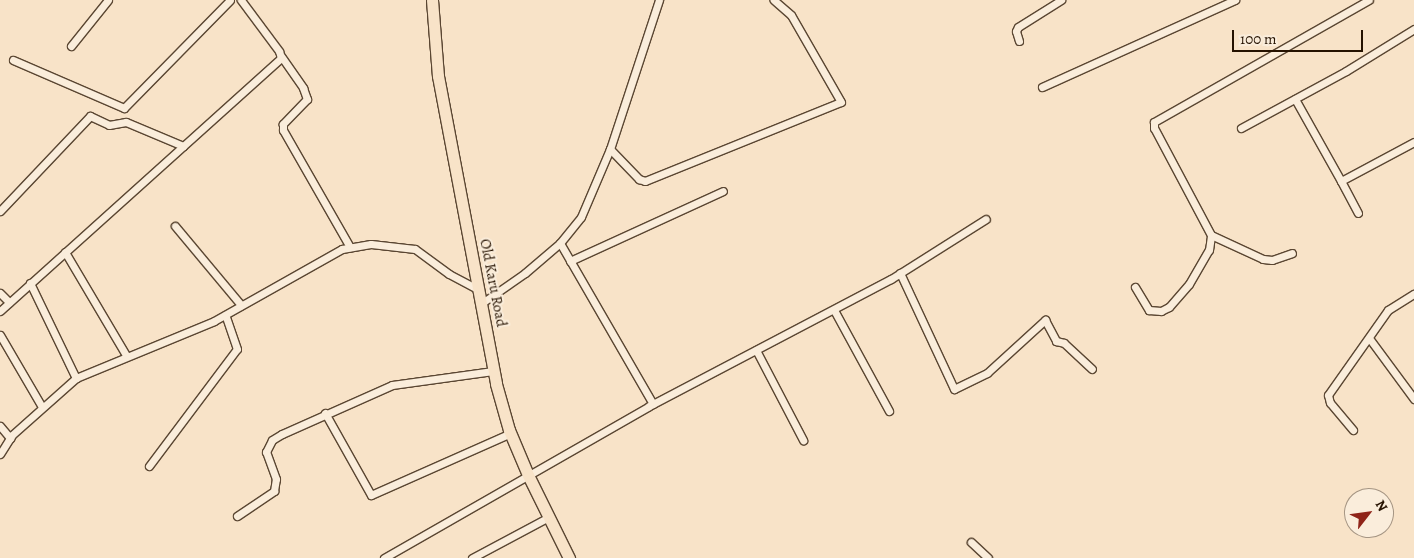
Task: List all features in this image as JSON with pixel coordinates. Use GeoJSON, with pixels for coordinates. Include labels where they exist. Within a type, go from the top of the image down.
{"type":"FeatureCollection","features":[{"type":"Feature","properties":{"kind":"main road","name":"Old Karu Road"},"geometry":{"type":"LineString","coordinates":[[432,0],[438,76],[480,290],[493,371],[511,433],[528,475],[547,518],[569,558]]}},
{"type":"Feature","properties":{"kind":"street"},"geometry":{"type":"LineString","coordinates":[[71,46],[108,0]]}},
{"type":"Feature","properties":{"kind":"street"},"geometry":{"type":"LineString","coordinates":[[13,60],[124,108],[230,0]]}},
{"type":"Feature","properties":{"kind":"street"},"geometry":{"type":"LineString","coordinates":[[241,0],[303,88],[306,98],[283,124],[283,130],[350,247]]}},
{"type":"Feature","properties":{"kind":"street"},"geometry":{"type":"LineString","coordinates":[[482,303],[525,273],[560,243],[581,217],[610,149],[659,0]]}},
{"type":"Feature","properties":{"kind":"street"},"geometry":{"type":"LineString","coordinates":[[610,149],[639,179],[645,181],[841,102],[792,15],[774,0]]}},
{"type":"Feature","properties":{"kind":"street"},"geometry":{"type":"LineString","coordinates":[[1019,41],[1016,31],[1018,28],[1061,0]]}},
{"type":"Feature","properties":{"kind":"street"},"geometry":{"type":"LineString","coordinates":[[1042,87],[1235,0]]}},
{"type":"Feature","properties":{"kind":"street"},"geometry":{"type":"LineString","coordinates":[[1135,287],[1149,310],[1161,311],[1169,307],[1194,276],[1209,250],[1211,235],[1154,128],[1154,122],[1369,0]]}},
{"type":"Feature","properties":{"kind":"street"},"geometry":{"type":"LineString","coordinates":[[1241,128],[1295,99],[1414,29]]}},
{"type":"Feature","properties":{"kind":"street"},"geometry":{"type":"LineString","coordinates":[[0,311],[183,146],[235,103],[281,56]]}},
{"type":"Feature","properties":{"kind":"street"},"geometry":{"type":"LineString","coordinates":[[1295,99],[1358,212]]}},
{"type":"Feature","properties":{"kind":"street"},"geometry":{"type":"LineString","coordinates":[[0,211],[47,166],[90,116],[109,125],[126,122],[183,146]]}},
{"type":"Feature","properties":{"kind":"street"},"geometry":{"type":"LineString","coordinates":[[1341,182],[1414,142]]}},
{"type":"Feature","properties":{"kind":"street"},"geometry":{"type":"LineString","coordinates":[[570,262],[723,191]]}},
{"type":"Feature","properties":{"kind":"street"},"geometry":{"type":"LineString","coordinates":[[384,558],[653,404],[834,310],[900,273],[986,219]]}},
{"type":"Feature","properties":{"kind":"street"},"geometry":{"type":"LineString","coordinates":[[175,226],[241,305]]}},
{"type":"Feature","properties":{"kind":"street"},"geometry":{"type":"LineString","coordinates":[[1211,235],[1263,259],[1272,260],[1292,253]]}},
{"type":"Feature","properties":{"kind":"street"},"geometry":{"type":"LineString","coordinates":[[560,243],[653,404]]}},
{"type":"Feature","properties":{"kind":"street"},"geometry":{"type":"LineString","coordinates":[[0,454],[10,438],[76,378],[126,355],[225,315],[350,247],[372,244],[415,249],[449,274],[480,290]]}},
{"type":"Feature","properties":{"kind":"street"},"geometry":{"type":"LineString","coordinates":[[65,252],[126,355]]}},
{"type":"Feature","properties":{"kind":"street"},"geometry":{"type":"LineString","coordinates":[[900,273],[954,390],[987,373],[1045,320],[1056,341],[1064,344],[1092,369]]}},
{"type":"Feature","properties":{"kind":"street"},"geometry":{"type":"LineString","coordinates":[[30,282],[76,378]]}},
{"type":"Feature","properties":{"kind":"street"},"geometry":{"type":"LineString","coordinates":[[0,293],[9,302]]}},
{"type":"Feature","properties":{"kind":"street"},"geometry":{"type":"LineString","coordinates":[[1353,430],[1330,403],[1328,395],[1388,310],[1414,294]]}},
{"type":"Feature","properties":{"kind":"street"},"geometry":{"type":"LineString","coordinates":[[834,310],[889,411]]}},
{"type":"Feature","properties":{"kind":"street"},"geometry":{"type":"LineString","coordinates":[[149,466],[237,349],[225,315]]}},
{"type":"Feature","properties":{"kind":"street"},"geometry":{"type":"LineString","coordinates":[[0,335],[42,407]]}},
{"type":"Feature","properties":{"kind":"street"},"geometry":{"type":"LineString","coordinates":[[1369,338],[1414,399]]}},
{"type":"Feature","properties":{"kind":"street"},"geometry":{"type":"LineString","coordinates":[[756,350],[803,440]]}},
{"type":"Feature","properties":{"kind":"street"},"geometry":{"type":"LineString","coordinates":[[237,516],[274,491],[276,479],[266,452],[272,440],[325,413],[392,385],[493,371]]}},
{"type":"Feature","properties":{"kind":"street"},"geometry":{"type":"LineString","coordinates":[[325,413],[371,495],[511,433]]}},
{"type":"Feature","properties":{"kind":"street"},"geometry":{"type":"LineString","coordinates":[[0,426],[10,438]]}},
{"type":"Feature","properties":{"kind":"street"},"geometry":{"type":"LineString","coordinates":[[472,558],[547,518]]}},
{"type":"Feature","properties":{"kind":"street"},"geometry":{"type":"LineString","coordinates":[[971,542],[988,558]]}}]}
